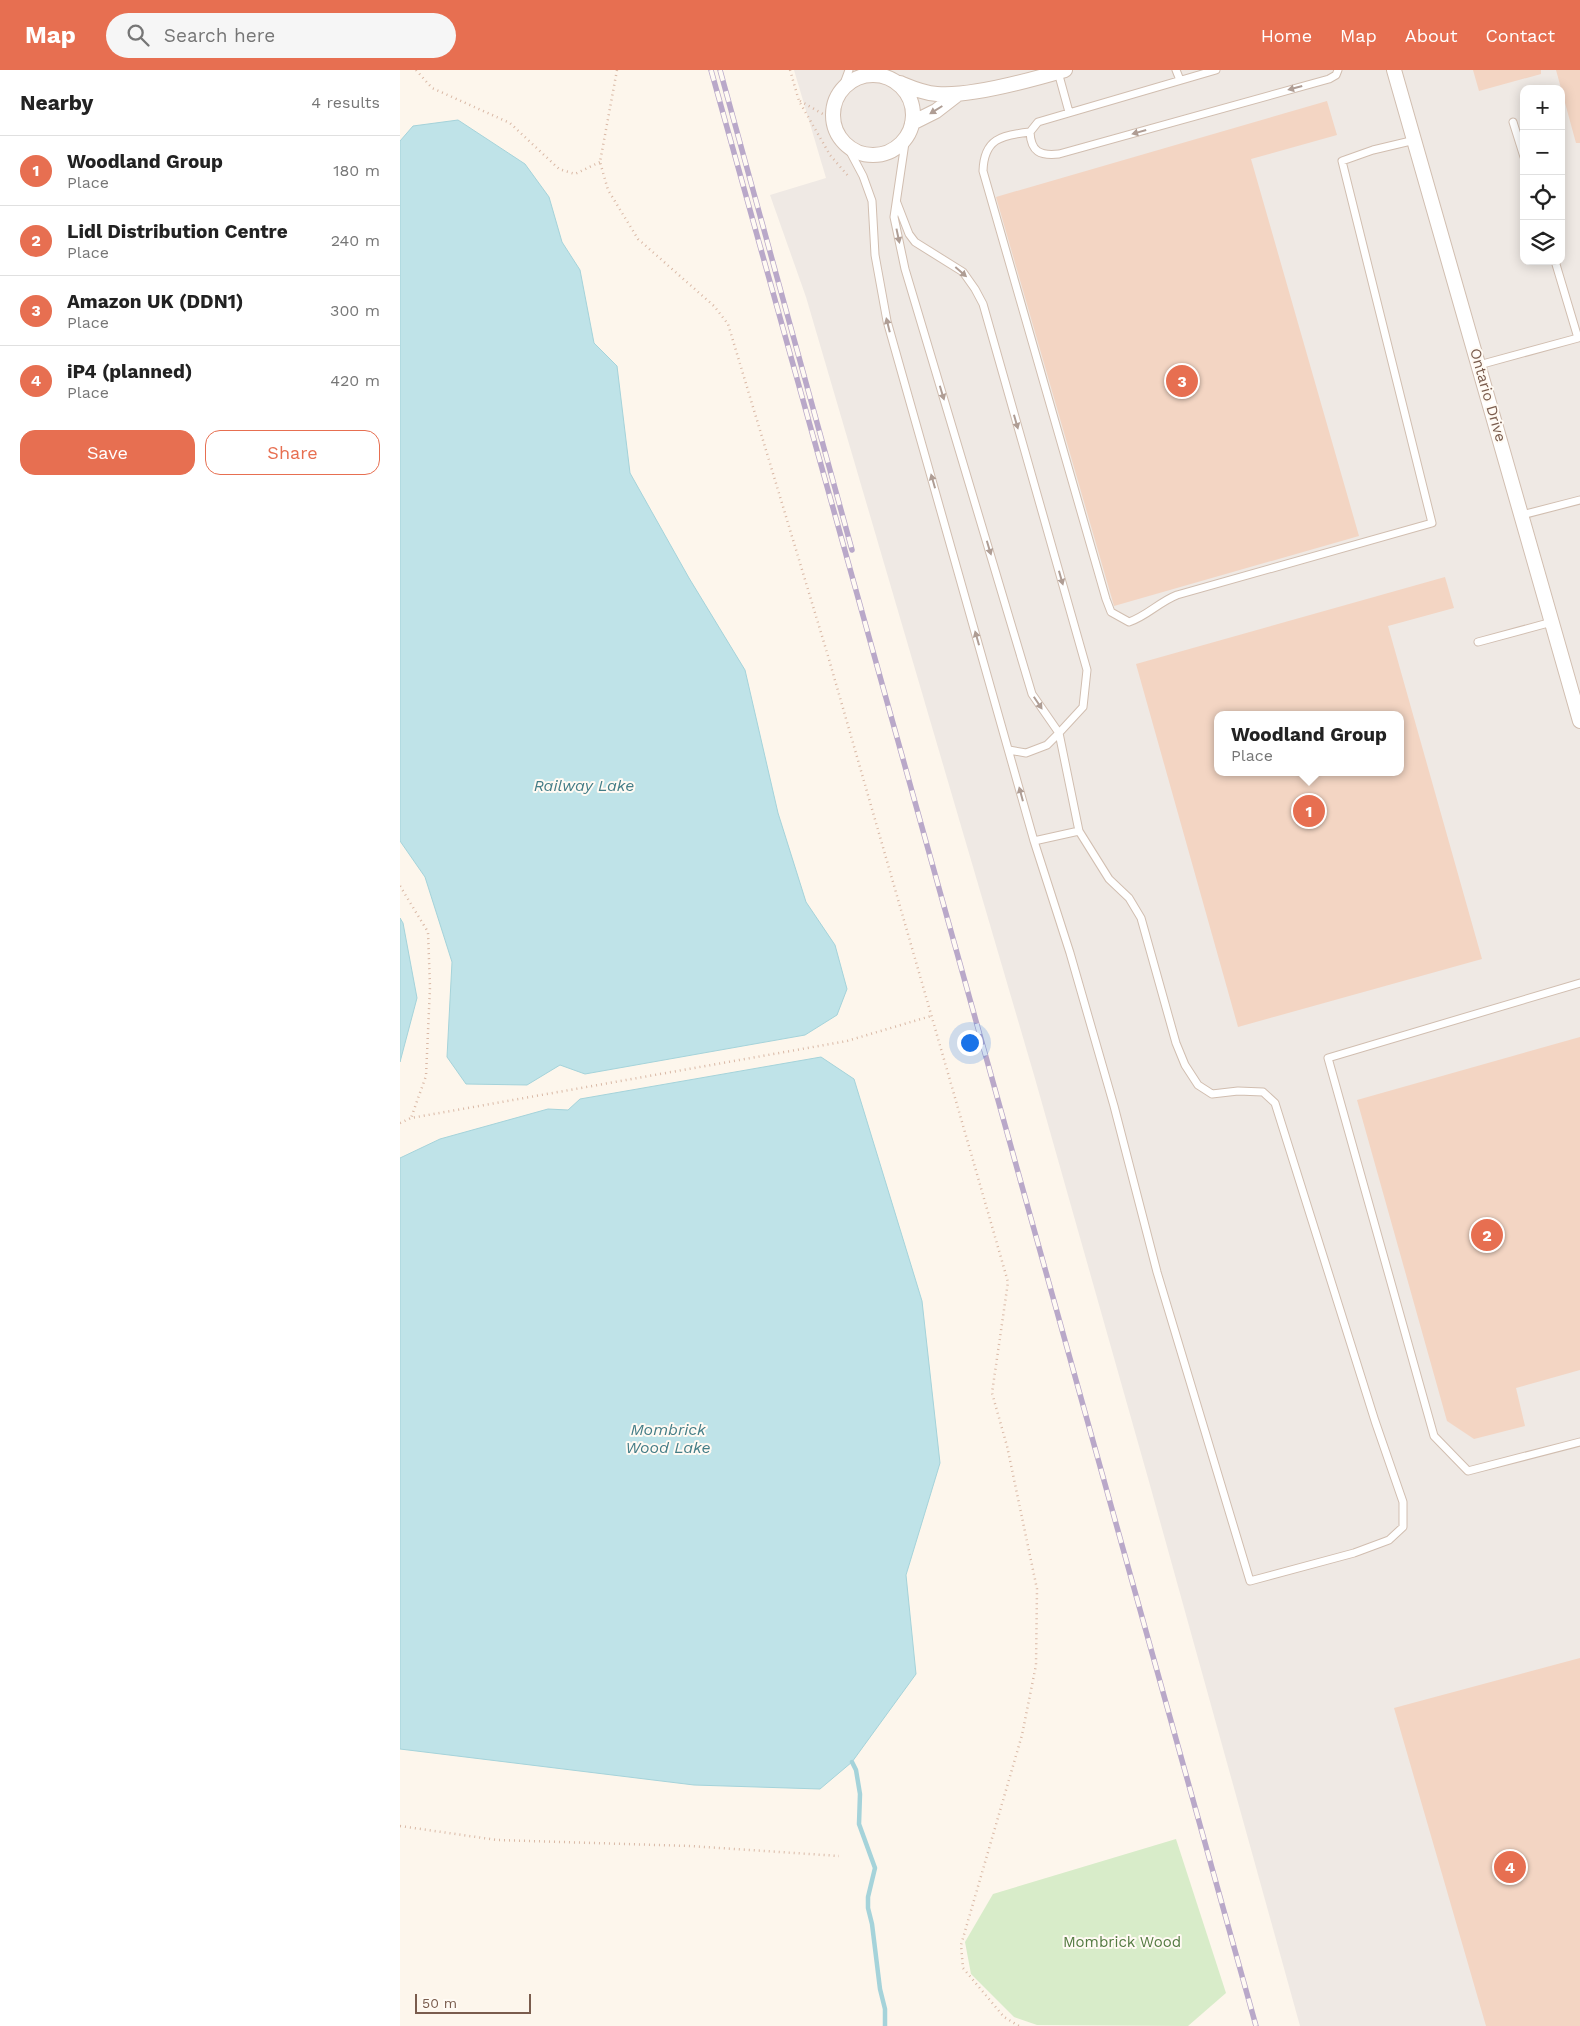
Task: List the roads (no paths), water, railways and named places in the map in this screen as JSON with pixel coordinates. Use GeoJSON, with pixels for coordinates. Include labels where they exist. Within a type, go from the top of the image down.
{"type":"FeatureCollection","features":[{"type":"Feature","properties":{"kind":"street","name":"Ontario Drive"},"geometry":{"type":"LineString","coordinates":[[1394,70],[1580,721]]}},
{"type":"Feature","properties":{"kind":"street"},"geometry":{"type":"LineString","coordinates":[[958,94],[909,130],[897,146],[885,153],[871,154],[858,152],[846,144],[838,134],[833,121],[833,108],[836,98],[842,89],[860,77],[885,74],[916,90],[936,94],[958,94],[1061,71]]}},
{"type":"Feature","properties":{"kind":"street"},"geometry":{"type":"LineString","coordinates":[[885,74],[900,86],[908,97],[912,110],[909,130]]}},
{"type":"Feature","properties":{"kind":"lane"},"geometry":{"type":"LineString","coordinates":[[842,89],[849,70]]}},
{"type":"Feature","properties":{"kind":"lane"},"geometry":{"type":"LineString","coordinates":[[1176,70],[1180,80]]}},
{"type":"Feature","properties":{"kind":"lane"},"geometry":{"type":"LineString","coordinates":[[1216,70],[1038,122],[1030,132],[1030,143],[1036,151],[1046,156],[1059,154],[1330,79],[1336,75],[1338,70]]}},
{"type":"Feature","properties":{"kind":"lane"},"geometry":{"type":"LineString","coordinates":[[1061,71],[1069,112]]}},
{"type":"Feature","properties":{"kind":"lane"},"geometry":{"type":"LineString","coordinates":[[1514,122],[1520,143]]}},
{"type":"Feature","properties":{"kind":"lane"},"geometry":{"type":"LineString","coordinates":[[846,144],[863,176],[872,201],[874,255],[887,321],[1034,841],[1070,953],[1116,1115],[1157,1272],[1250,1581],[1354,1553],[1389,1540],[1403,1527],[1403,1502],[1372,1412],[1275,1103],[1263,1092],[1238,1091],[1212,1094],[1198,1085],[1185,1065],[1176,1043],[1142,918],[1129,898],[1109,879],[1079,831],[1059,733],[1032,694],[905,269],[894,217],[909,130]]}},
{"type":"Feature","properties":{"kind":"lane"},"geometry":{"type":"LineString","coordinates":[[1030,132],[1010,134],[999,138],[988,147],[984,156],[984,171],[1106,599],[1111,612],[1129,622],[1177,595],[1432,523],[1342,161],[1373,150],[1415,140]]}},
{"type":"Feature","properties":{"kind":"lane"},"geometry":{"type":"LineString","coordinates":[[896,200],[909,234],[915,242],[963,272],[976,289],[983,304],[1087,670],[1083,707],[1059,733],[1047,745],[1026,753],[1009,750]]}},
{"type":"Feature","properties":{"kind":"lane"},"geometry":{"type":"LineString","coordinates":[[1479,365],[1578,338],[1556,265]]}},
{"type":"Feature","properties":{"kind":"lane"},"geometry":{"type":"LineString","coordinates":[[1522,515],[1580,500]]}},
{"type":"Feature","properties":{"kind":"lane"},"geometry":{"type":"LineString","coordinates":[[1478,642],[1553,622]]}},
{"type":"Feature","properties":{"kind":"lane"},"geometry":{"type":"LineString","coordinates":[[1034,841],[1079,831]]}},
{"type":"Feature","properties":{"kind":"lane"},"geometry":{"type":"LineString","coordinates":[[1580,984],[1328,1058],[1434,1436],[1468,1471],[1580,1442]]}},
{"type":"Feature","properties":{"kind":"water","name":"Railway Lake"},"geometry":{"type":"Polygon","coordinates":[[[458,120],[525,164],[549,197],[562,242],[580,270],[594,343],[617,366],[630,473],[689,578],[745,670],[778,813],[806,902],[835,945],[847,989],[837,1015],[805,1035],[585,1074],[560,1065],[527,1085],[466,1084],[447,1057],[452,962],[425,877],[400,841],[400,141],[413,126],[458,120]]]}},
{"type":"Feature","properties":{"kind":"water"},"geometry":{"type":"Polygon","coordinates":[[[400,918],[403,923],[417,998],[400,1062],[400,918]]]}},
{"type":"Feature","properties":{"kind":"water","name":"Mombrick Wood Lake"},"geometry":{"type":"Polygon","coordinates":[[[821,1057],[854,1079],[922,1301],[940,1463],[906,1575],[916,1674],[852,1762],[820,1789],[694,1785],[400,1749],[400,1158],[440,1139],[548,1109],[568,1110],[580,1099],[821,1057]]]}},
{"type":"Feature","properties":{"kind":"waterway"},"geometry":{"type":"LineString","coordinates":[[852,1762],[856,1770],[860,1794],[859,1824],[875,1868],[868,1897],[868,1908],[872,1924],[880,1989],[885,2009],[885,2026]]}},
{"type":"Feature","properties":{"kind":"railway"},"geometry":{"type":"LineString","coordinates":[[711,70],[1256,2026]]}},
{"type":"Feature","properties":{"kind":"railway"},"geometry":{"type":"LineString","coordinates":[[720,70],[852,550]]}},
{"type":"Feature","properties":{"kind":"place","name":"Amazon UK (DDN1)"},"geometry":{"type":"Point","coordinates":[1182,381]}},
{"type":"Feature","properties":{"kind":"place","name":"Woodland Group"},"geometry":{"type":"Point","coordinates":[1309,811]}},
{"type":"Feature","properties":{"kind":"place","name":"Lidl Distribution Centre"},"geometry":{"type":"Point","coordinates":[1487,1235]}},
{"type":"Feature","properties":{"kind":"place","name":"iP4 (planned)"},"geometry":{"type":"Point","coordinates":[1510,1867]}},
{"type":"Feature","properties":{"kind":"park label","name":"Mombrick Wood"},"geometry":{"type":"Point","coordinates":[1122,1942]}}]}
